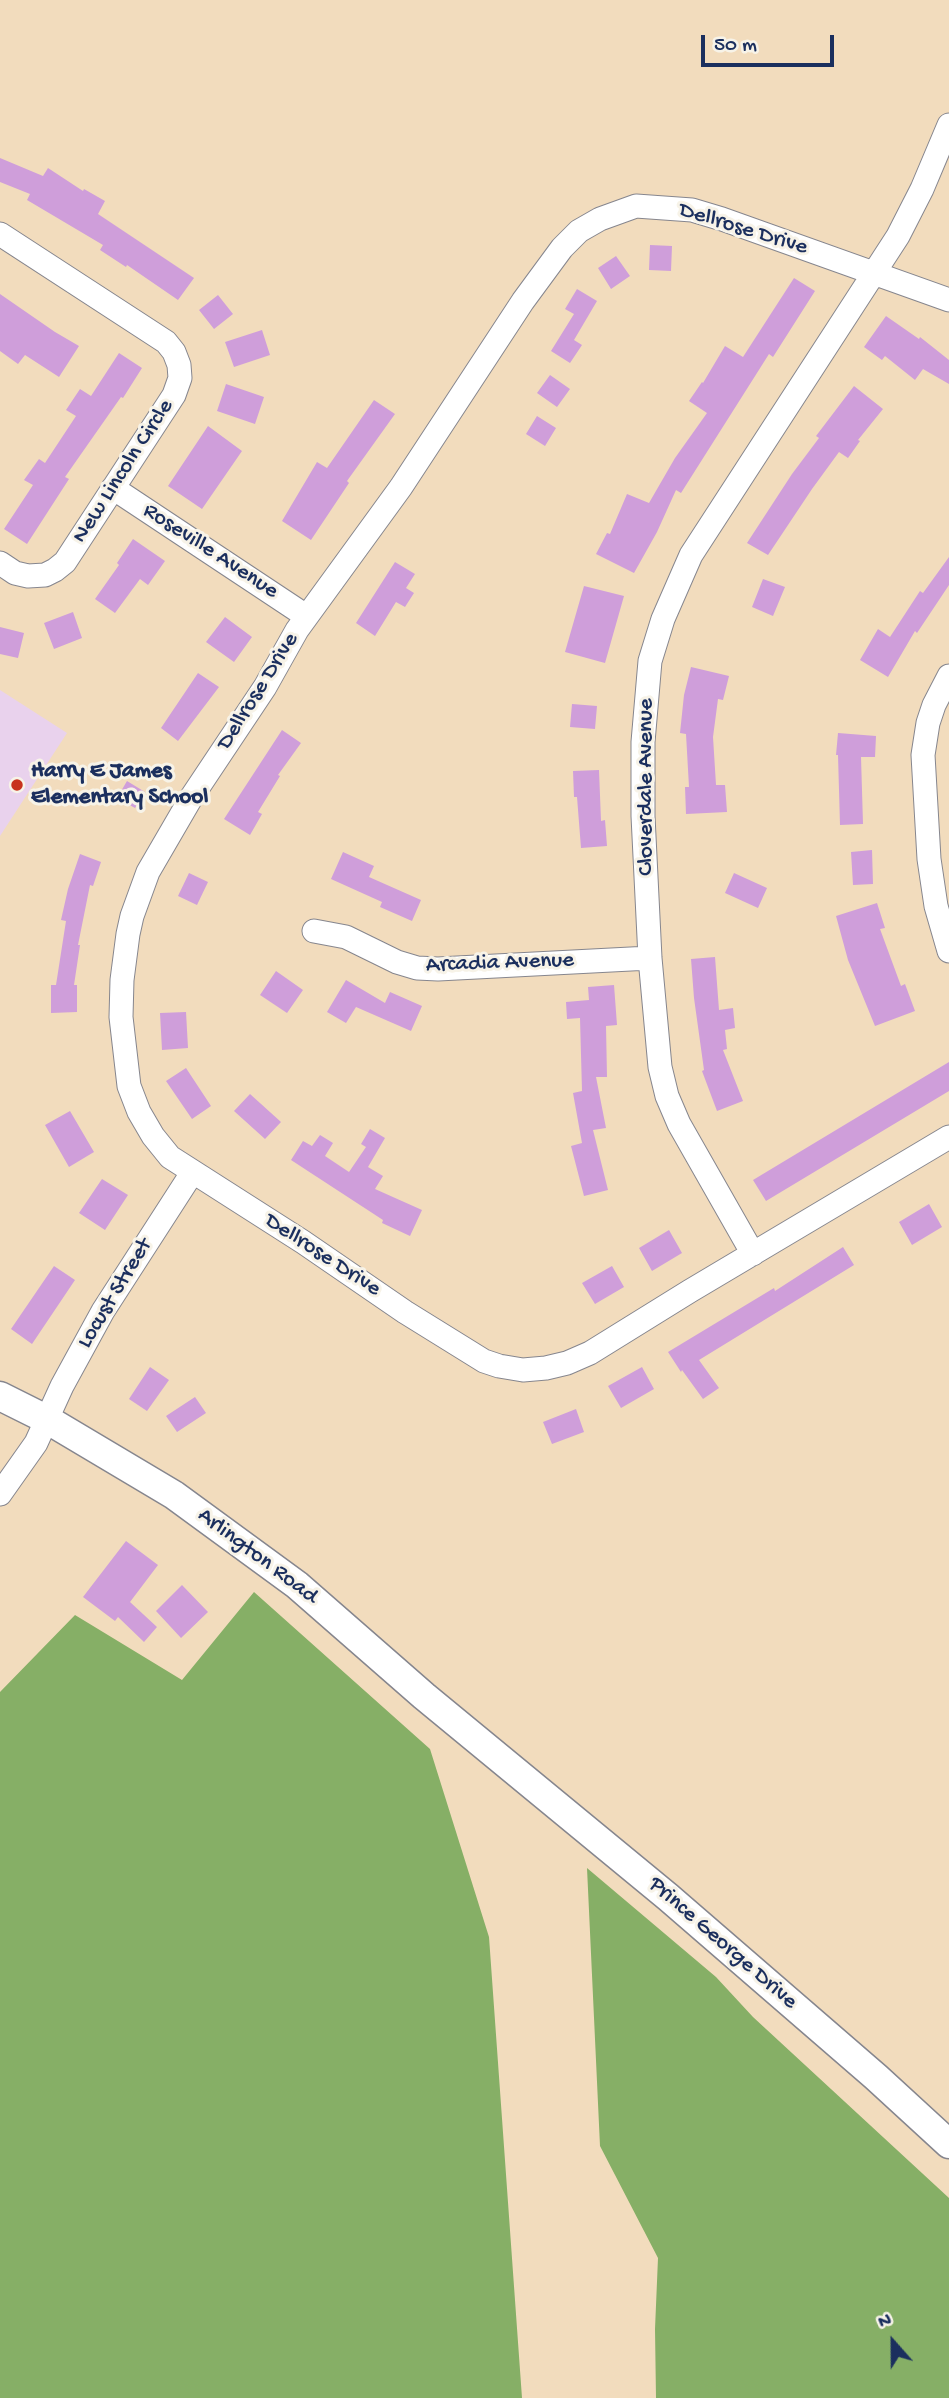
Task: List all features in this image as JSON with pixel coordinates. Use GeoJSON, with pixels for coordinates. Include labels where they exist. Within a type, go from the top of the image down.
{"type":"FeatureCollection","features":[{"type":"Feature","properties":{"kind":"main road","name":"Arlington Road"},"geometry":{"type":"LineString","coordinates":[[0,1396],[48,1420],[174,1495],[237,1539],[297,1584],[424,1696],[491,1750]]}},
{"type":"Feature","properties":{"kind":"main road","name":"Prince George Drive"},"geometry":{"type":"LineString","coordinates":[[491,1750],[668,1897],[866,2068],[949,2144]]}},
{"type":"Feature","properties":{"kind":"street","name":"Cloverdale Avenue"},"geometry":{"type":"LineString","coordinates":[[753,1254],[679,1124],[667,1096],[658,1055],[643,816],[643,742],[647,682],[663,619],[691,555],[898,236],[922,189],[949,125]]}},
{"type":"Feature","properties":{"kind":"street","name":"Dellrose Drive"},"geometry":{"type":"LineString","coordinates":[[949,300],[691,210],[636,206],[600,219],[579,231],[562,248],[523,301],[401,487],[306,616],[265,687],[191,798],[148,872],[132,916],[122,980],[121,1017],[129,1086],[139,1112],[170,1157],[303,1242],[405,1312],[484,1360],[523,1370],[567,1363],[590,1353],[690,1290],[949,1137]]}},
{"type":"Feature","properties":{"kind":"street","name":"New Lincoln Circle"},"geometry":{"type":"LineString","coordinates":[[0,234],[166,342],[179,365],[177,388],[65,562],[44,575],[28,576],[15,573],[0,563]]}},
{"type":"Feature","properties":{"kind":"street","name":"Roseville Avenue"},"geometry":{"type":"LineString","coordinates":[[113,488],[306,616]]}},
{"type":"Feature","properties":{"kind":"street"},"geometry":{"type":"LineString","coordinates":[[949,676],[928,723],[923,755],[930,871],[941,929],[949,951]]}},
{"type":"Feature","properties":{"kind":"street","name":"Arcadia Avenue"},"geometry":{"type":"LineString","coordinates":[[314,931],[346,937],[397,962],[438,970],[650,958]]}},
{"type":"Feature","properties":{"kind":"street","name":"Locust Street"},"geometry":{"type":"LineString","coordinates":[[0,1494],[36,1443],[62,1385],[103,1311],[192,1172]]}},
{"type":"Feature","properties":{"kind":"shaded area","name":"Harry E James Elementary School"},"geometry":{"type":"Polygon","coordinates":[[[0,690],[67,733],[0,836],[0,690]]]}},
{"type":"Feature","properties":{"kind":"green space"},"geometry":{"type":"Polygon","coordinates":[[[254,1592],[430,1749],[489,1937],[522,2398],[0,2398],[0,1692],[75,1615],[182,1680],[254,1592]]]}},
{"type":"Feature","properties":{"kind":"green space"},"geometry":{"type":"Polygon","coordinates":[[[587,1868],[716,1977],[753,2017],[949,2198],[949,2398],[656,2398],[658,2258],[600,2146],[587,1868]]]}},
{"type":"Feature","properties":{"kind":"building"},"geometry":{"type":"Polygon","coordinates":[[[0,158],[43,176],[48,168],[83,191],[84,189],[105,201],[98,214],[194,278],[178,300],[100,250],[103,245],[27,200],[30,194],[0,182],[0,158]]]}},
{"type":"Feature","properties":{"kind":"building"},"geometry":{"type":"Polygon","coordinates":[[[650,245],[672,246],[671,271],[649,270],[650,245]]]}},
{"type":"Feature","properties":{"kind":"building"},"geometry":{"type":"Polygon","coordinates":[[[616,256],[630,276],[611,289],[598,268],[616,256]]]}},
{"type":"Feature","properties":{"kind":"building"},"geometry":{"type":"Polygon","coordinates":[[[794,278],[815,291],[773,357],[769,354],[681,493],[676,490],[634,573],[596,554],[607,533],[610,534],[627,494],[649,503],[675,458],[707,413],[689,401],[725,346],[743,357],[794,278]]]}},
{"type":"Feature","properties":{"kind":"building"},"geometry":{"type":"Polygon","coordinates":[[[577,289],[597,301],[574,340],[582,345],[570,363],[551,351],[574,314],[565,309],[577,289]]]}},
{"type":"Feature","properties":{"kind":"building"},"geometry":{"type":"Polygon","coordinates":[[[0,294],[79,346],[59,377],[25,355],[18,364],[0,351],[0,294]]]}},
{"type":"Feature","properties":{"kind":"building"},"geometry":{"type":"Polygon","coordinates":[[[218,295],[233,314],[214,329],[199,310],[218,295]]]}},
{"type":"Feature","properties":{"kind":"building"},"geometry":{"type":"Polygon","coordinates":[[[886,316],[919,339],[920,337],[949,360],[949,384],[923,369],[915,380],[885,356],[882,360],[864,347],[886,316]]]}},
{"type":"Feature","properties":{"kind":"building"},"geometry":{"type":"Polygon","coordinates":[[[262,330],[270,355],[234,367],[225,342],[262,330]]]}},
{"type":"Feature","properties":{"kind":"building"},"geometry":{"type":"Polygon","coordinates":[[[119,353],[142,368],[65,477],[69,479],[27,544],[4,529],[33,485],[24,480],[39,459],[45,463],[76,416],[66,410],[80,389],[91,396],[119,353]]]}},
{"type":"Feature","properties":{"kind":"building"},"geometry":{"type":"Polygon","coordinates":[[[550,375],[570,389],[557,407],[537,393],[550,375]]]}},
{"type":"Feature","properties":{"kind":"building"},"geometry":{"type":"Polygon","coordinates":[[[226,384],[264,397],[255,424],[217,411],[226,384]]]}},
{"type":"Feature","properties":{"kind":"building"},"geometry":{"type":"Polygon","coordinates":[[[854,386],[883,409],[858,440],[860,441],[848,458],[839,452],[768,555],[747,543],[819,438],[816,436],[854,386]]]}},
{"type":"Feature","properties":{"kind":"building"},"geometry":{"type":"Polygon","coordinates":[[[374,400],[395,414],[347,481],[349,483],[311,540],[282,521],[317,462],[327,468],[374,400]]]}},
{"type":"Feature","properties":{"kind":"building"},"geometry":{"type":"Polygon","coordinates":[[[537,416],[556,428],[545,446],[526,434],[537,416]]]}},
{"type":"Feature","properties":{"kind":"building"},"geometry":{"type":"Polygon","coordinates":[[[208,426],[242,451],[202,509],[168,486],[208,426]]]}},
{"type":"Feature","properties":{"kind":"building"},"geometry":{"type":"Polygon","coordinates":[[[133,539],[165,561],[148,585],[140,579],[115,613],[95,599],[133,539]]]}},
{"type":"Feature","properties":{"kind":"building"},"geometry":{"type":"Polygon","coordinates":[[[949,557],[949,585],[917,633],[915,631],[888,677],[860,660],[878,629],[890,637],[920,591],[923,593],[949,557]]]}},
{"type":"Feature","properties":{"kind":"building"},"geometry":{"type":"Polygon","coordinates":[[[395,562],[415,574],[406,588],[414,593],[405,607],[396,602],[375,636],[356,623],[395,562]]]}},
{"type":"Feature","properties":{"kind":"building"},"geometry":{"type":"Polygon","coordinates":[[[763,579],[785,587],[773,616],[752,607],[763,579]]]}},
{"type":"Feature","properties":{"kind":"building"},"geometry":{"type":"Polygon","coordinates":[[[584,586],[624,596],[605,663],[565,652],[584,586]]]}},
{"type":"Feature","properties":{"kind":"building"},"geometry":{"type":"Polygon","coordinates":[[[73,612],[82,638],[54,649],[44,623],[73,612]]]}},
{"type":"Feature","properties":{"kind":"building"},"geometry":{"type":"Polygon","coordinates":[[[225,617],[252,637],[234,662],[206,642],[225,617]]]}},
{"type":"Feature","properties":{"kind":"building"},"geometry":{"type":"Polygon","coordinates":[[[0,627],[24,633],[18,658],[0,654],[0,627]]]}},
{"type":"Feature","properties":{"kind":"building"},"geometry":{"type":"Polygon","coordinates":[[[691,667],[729,676],[723,700],[718,699],[713,737],[716,785],[725,785],[727,812],[686,814],[685,787],[689,787],[686,734],[680,733],[684,695],[691,667]]]}},
{"type":"Feature","properties":{"kind":"building"},"geometry":{"type":"Polygon","coordinates":[[[198,673],[219,687],[178,741],[161,728],[198,673]]]}},
{"type":"Feature","properties":{"kind":"building"},"geometry":{"type":"Polygon","coordinates":[[[572,704],[597,706],[595,729],[570,727],[572,704]]]}},
{"type":"Feature","properties":{"kind":"building"},"geometry":{"type":"Polygon","coordinates":[[[282,730],[301,743],[278,775],[280,776],[258,812],[262,814],[250,835],[224,819],[282,730]]]}},
{"type":"Feature","properties":{"kind":"building"},"geometry":{"type":"Polygon","coordinates":[[[838,733],[876,736],[875,757],[861,757],[863,824],[840,825],[836,755],[838,733]]]}},
{"type":"Feature","properties":{"kind":"building"},"geometry":{"type":"Polygon","coordinates":[[[599,770],[601,821],[605,820],[607,846],[581,848],[573,771],[599,770]]]}},
{"type":"Feature","properties":{"kind":"building"},"geometry":{"type":"Polygon","coordinates":[[[127,781],[145,792],[135,808],[117,798],[127,781]]]}},
{"type":"Feature","properties":{"kind":"building"},"geometry":{"type":"Polygon","coordinates":[[[872,850],[873,884],[853,885],[851,852],[872,850]]]}},
{"type":"Feature","properties":{"kind":"building"},"geometry":{"type":"Polygon","coordinates":[[[343,852],[374,866],[369,877],[421,900],[412,921],[380,907],[382,902],[331,879],[343,852]]]}},
{"type":"Feature","properties":{"kind":"building"},"geometry":{"type":"Polygon","coordinates":[[[80,854],[101,862],[93,886],[90,885],[78,945],[74,985],[77,985],[77,1012],[51,1013],[51,985],[56,985],[66,921],[61,920],[80,854]]]}},
{"type":"Feature","properties":{"kind":"building"},"geometry":{"type":"Polygon","coordinates":[[[189,873],[208,882],[197,905],[178,896],[189,873]]]}},
{"type":"Feature","properties":{"kind":"building"},"geometry":{"type":"Polygon","coordinates":[[[734,873],[767,888],[758,908],[725,893],[734,873]]]}},
{"type":"Feature","properties":{"kind":"building"},"geometry":{"type":"Polygon","coordinates":[[[877,903],[885,928],[880,929],[901,986],[905,984],[915,1011],[875,1026],[848,960],[836,916],[877,903]]]}},
{"type":"Feature","properties":{"kind":"building"},"geometry":{"type":"Polygon","coordinates":[[[715,957],[719,1010],[733,1008],[735,1028],[725,1030],[727,1049],[723,1050],[743,1101],[717,1111],[702,1071],[691,959],[715,957]]]}},
{"type":"Feature","properties":{"kind":"building"},"geometry":{"type":"Polygon","coordinates":[[[276,971],[303,990],[287,1013],[260,995],[276,971]]]}},
{"type":"Feature","properties":{"kind":"building"},"geometry":{"type":"Polygon","coordinates":[[[346,980],[385,1003],[390,992],[422,1006],[411,1031],[356,1007],[346,1023],[327,1012],[346,980]]]}},
{"type":"Feature","properties":{"kind":"building"},"geometry":{"type":"Polygon","coordinates":[[[614,985],[617,1025],[606,1026],[607,1077],[596,1077],[606,1128],[593,1130],[608,1190],[584,1196],[571,1146],[582,1143],[573,1093],[582,1091],[580,1018],[567,1019],[566,1002],[589,1000],[588,987],[614,985]]]}},
{"type":"Feature","properties":{"kind":"building"},"geometry":{"type":"Polygon","coordinates":[[[186,1012],[188,1048],[162,1050],[160,1013],[186,1012]]]}},
{"type":"Feature","properties":{"kind":"building"},"geometry":{"type":"Polygon","coordinates":[[[949,1062],[949,1091],[766,1201],[753,1180],[949,1062]]]}},
{"type":"Feature","properties":{"kind":"building"},"geometry":{"type":"Polygon","coordinates":[[[186,1068],[211,1106],[192,1119],[166,1081],[186,1068]]]}},
{"type":"Feature","properties":{"kind":"building"},"geometry":{"type":"Polygon","coordinates":[[[250,1094],[281,1122],[265,1139],[234,1111],[250,1094]]]}},
{"type":"Feature","properties":{"kind":"building"},"geometry":{"type":"Polygon","coordinates":[[[70,1111],[94,1152],[69,1167],[45,1125],[70,1111]]]}},
{"type":"Feature","properties":{"kind":"building"},"geometry":{"type":"Polygon","coordinates":[[[370,1129],[385,1138],[368,1167],[383,1176],[375,1189],[422,1210],[410,1236],[382,1223],[383,1220],[291,1160],[303,1141],[312,1146],[320,1135],[333,1143],[325,1156],[349,1172],[366,1147],[361,1144],[370,1129]]]}},
{"type":"Feature","properties":{"kind":"building"},"geometry":{"type":"Polygon","coordinates":[[[102,1179],[128,1195],[105,1230],[79,1213],[102,1179]]]}},
{"type":"Feature","properties":{"kind":"building"},"geometry":{"type":"Polygon","coordinates":[[[929,1204],[942,1227],[912,1245],[899,1222],[929,1204]]]}},
{"type":"Feature","properties":{"kind":"building"},"geometry":{"type":"Polygon","coordinates":[[[669,1230],[682,1253],[652,1271],[639,1248],[669,1230]]]}},
{"type":"Feature","properties":{"kind":"building"},"geometry":{"type":"Polygon","coordinates":[[[843,1247],[854,1265],[699,1360],[719,1388],[703,1399],[668,1352],[774,1288],[775,1291],[843,1247]]]}},
{"type":"Feature","properties":{"kind":"building"},"geometry":{"type":"Polygon","coordinates":[[[54,1266],[75,1280],[32,1344],[11,1329],[54,1266]]]}},
{"type":"Feature","properties":{"kind":"building"},"geometry":{"type":"Polygon","coordinates":[[[612,1266],[624,1287],[595,1304],[582,1283],[612,1266]]]}},
{"type":"Feature","properties":{"kind":"building"},"geometry":{"type":"Polygon","coordinates":[[[150,1367],[169,1380],[147,1411],[129,1399],[150,1367]]]}},
{"type":"Feature","properties":{"kind":"building"},"geometry":{"type":"Polygon","coordinates":[[[642,1367],[654,1389],[621,1408],[608,1386],[642,1367]]]}},
{"type":"Feature","properties":{"kind":"building"},"geometry":{"type":"Polygon","coordinates":[[[195,1397],[206,1413],[177,1432],[166,1416],[195,1397]]]}},
{"type":"Feature","properties":{"kind":"building"},"geometry":{"type":"Polygon","coordinates":[[[576,1409],[584,1432],[552,1444],[543,1422],[576,1409]]]}},
{"type":"Feature","properties":{"kind":"building"},"geometry":{"type":"Polygon","coordinates":[[[126,1541],[158,1565],[130,1602],[157,1627],[144,1642],[118,1617],[115,1621],[83,1597],[126,1541]]]}},
{"type":"Feature","properties":{"kind":"building"},"geometry":{"type":"Polygon","coordinates":[[[182,1585],[208,1612],[181,1638],[156,1611],[182,1585]]]}},
{"type":"Feature","properties":{"kind":"place","name":"Harry E James Elementary School"},"geometry":{"type":"Point","coordinates":[17,785]}}]}
